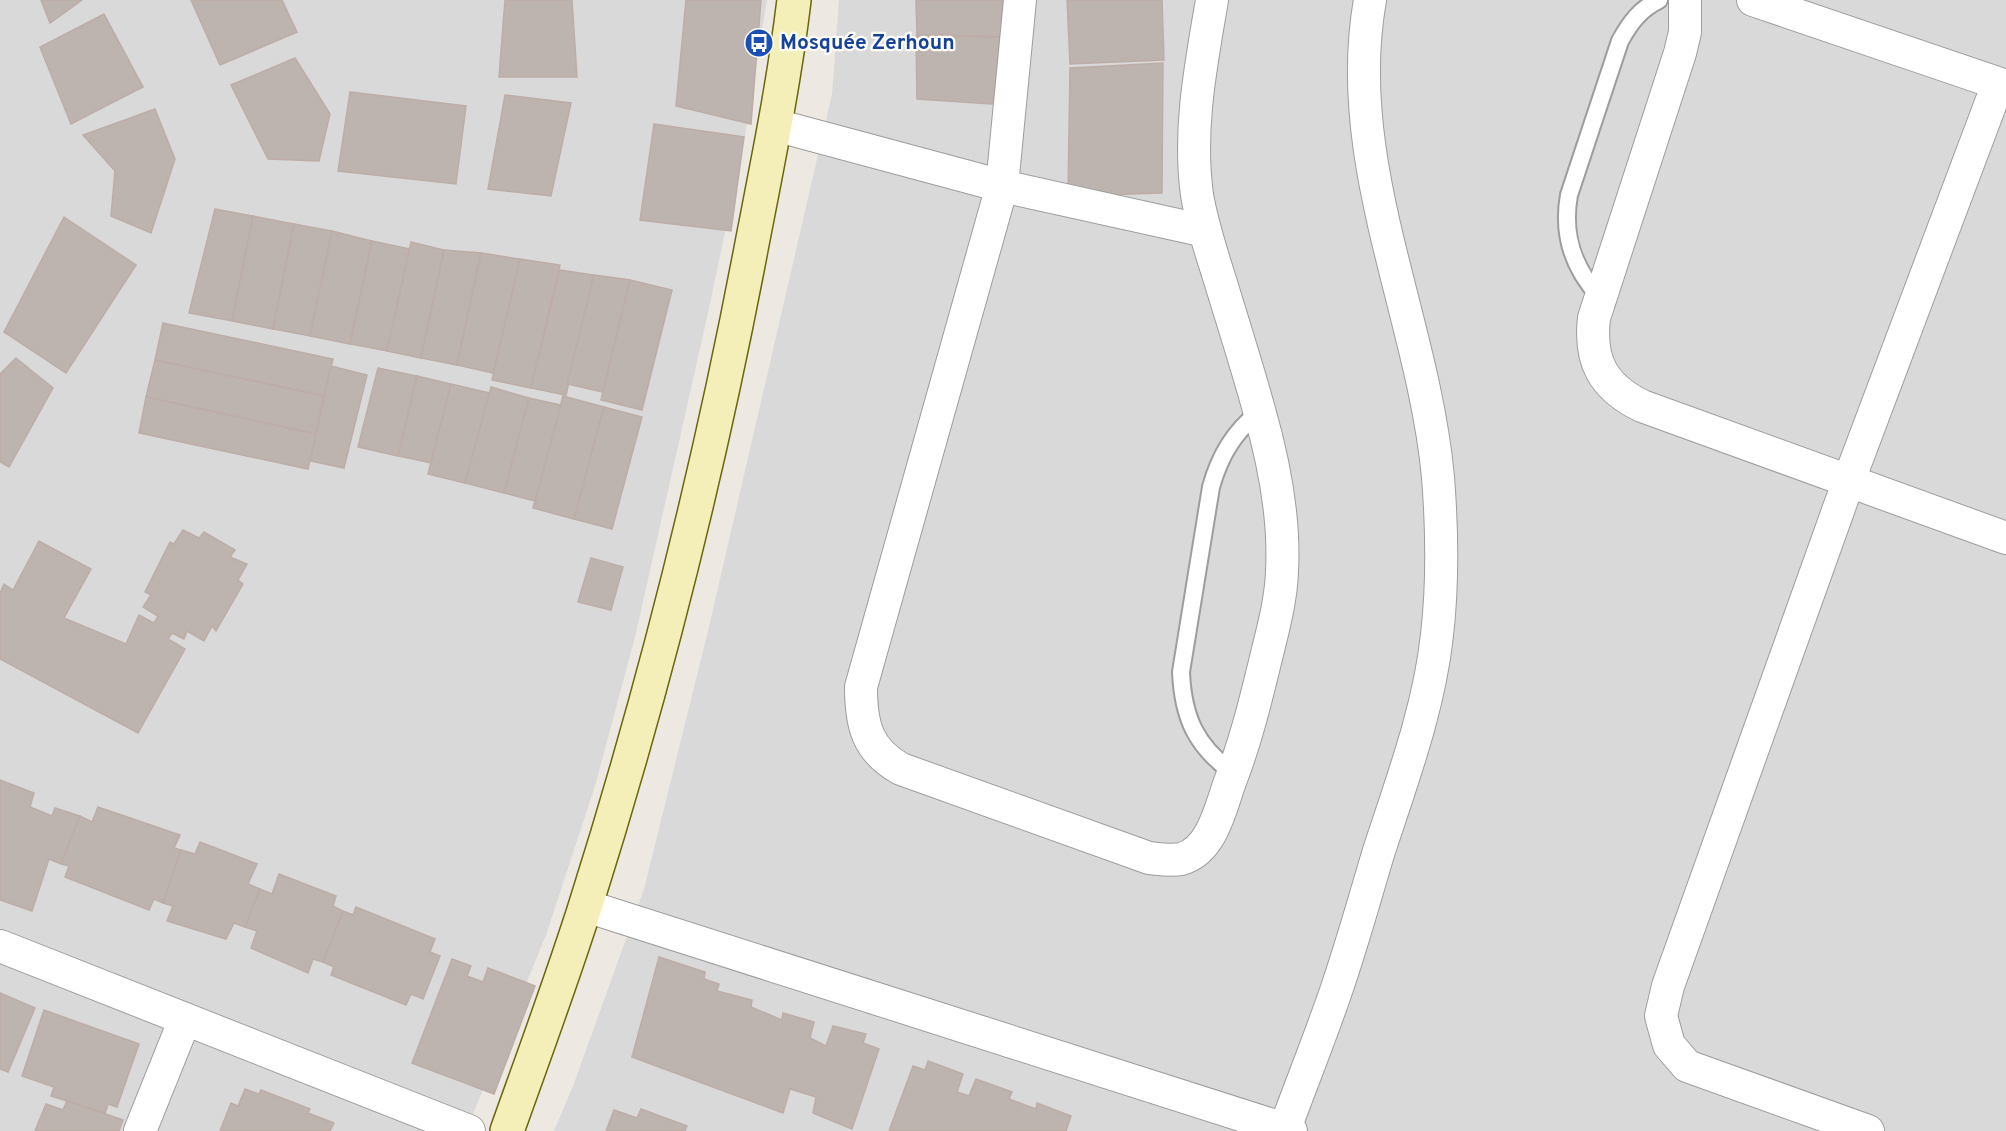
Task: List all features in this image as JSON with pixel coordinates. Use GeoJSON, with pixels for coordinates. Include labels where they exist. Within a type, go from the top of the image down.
{"type":"FeatureCollection","features":[{"type":"Feature","properties":{"kind":"street"},"geometry":{"type":"LineString","coordinates":[[507,1131],[586,906],[643,713],[694,518],[738,322],[775,125],[794,0]]}},
{"type":"Feature","properties":{"kind":"street"},"geometry":{"type":"LineString","coordinates":[[1020,0],[1002,186],[861,687],[863,722],[874,749],[901,769],[1149,858],[1181,859],[1200,850],[1211,830],[1233,773],[1255,702],[1278,607],[1282,571],[1279,496],[1260,411],[1205,231],[1197,194],[1194,138],[1196,97],[1212,0]]}},
{"type":"Feature","properties":{"kind":"street"},"geometry":{"type":"LineString","coordinates":[[586,906],[1287,1130],[1335,992],[1418,729],[1437,634],[1440,580],[1438,479],[1431,421],[1370,156],[1362,74],[1370,0]]}},
{"type":"Feature","properties":{"kind":"street"},"geometry":{"type":"LineString","coordinates":[[1685,0],[1685,32],[1680,53],[1600,297],[1592,336],[1594,354],[1601,371],[1611,386],[1625,398],[1642,406],[2006,538]]}},
{"type":"Feature","properties":{"kind":"street"},"geometry":{"type":"LineString","coordinates":[[1753,0],[2002,85],[1849,480],[1668,986],[1661,1016],[1668,1046],[1687,1066],[1868,1131]]}},
{"type":"Feature","properties":{"kind":"street"},"geometry":{"type":"LineString","coordinates":[[775,125],[1002,186],[1205,231]]}},
{"type":"Feature","properties":{"kind":"street"},"geometry":{"type":"LineString","coordinates":[[0,946],[469,1131]]}},
{"type":"Feature","properties":{"kind":"street"},"geometry":{"type":"LineString","coordinates":[[140,1131],[185,1019]]}},
{"type":"Feature","properties":{"kind":"lane"},"geometry":{"type":"LineString","coordinates":[[1600,297],[1577,267],[1570,249],[1566,213],[1569,195],[1620,41],[1638,13],[1659,0]]}},
{"type":"Feature","properties":{"kind":"lane"},"geometry":{"type":"LineString","coordinates":[[1233,773],[1205,749],[1195,733],[1187,716],[1182,695],[1181,672],[1211,487],[1216,470],[1233,436],[1260,411]]}},
{"type":"Feature","properties":{"kind":"shaded area"},"geometry":{"type":"Polygon","coordinates":[[[0,0],[767,0],[744,142],[635,637],[595,786],[546,935],[466,1131],[0,1131],[0,0]]]}},
{"type":"Feature","properties":{"kind":"shaded area"},"geometry":{"type":"Polygon","coordinates":[[[839,0],[2006,0],[2006,1131],[554,1131],[573,1086],[644,889],[708,631],[832,94],[839,0]]]}},
{"type":"Feature","properties":{"kind":"building"},"geometry":{"type":"Polygon","coordinates":[[[41,0],[82,0],[50,23],[41,0]]]}},
{"type":"Feature","properties":{"kind":"building"},"geometry":{"type":"Polygon","coordinates":[[[191,0],[282,0],[297,32],[220,65],[191,0]]]}},
{"type":"Feature","properties":{"kind":"building"},"geometry":{"type":"Polygon","coordinates":[[[505,0],[572,0],[577,77],[499,77],[505,0]]]}},
{"type":"Feature","properties":{"kind":"building"},"geometry":{"type":"Polygon","coordinates":[[[686,0],[761,0],[751,124],[676,106],[686,0]]]}},
{"type":"Feature","properties":{"kind":"building"},"geometry":{"type":"Polygon","coordinates":[[[916,0],[1010,0],[1010,37],[917,35],[916,0]]]}},
{"type":"Feature","properties":{"kind":"building"},"geometry":{"type":"Polygon","coordinates":[[[1067,0],[1162,0],[1164,60],[1070,64],[1067,0]]]}},
{"type":"Feature","properties":{"kind":"building"},"geometry":{"type":"Polygon","coordinates":[[[104,14],[143,87],[71,124],[40,47],[104,14]]]}},
{"type":"Feature","properties":{"kind":"building"},"geometry":{"type":"Polygon","coordinates":[[[916,36],[1010,37],[1006,105],[917,99],[916,36]]]}},
{"type":"Feature","properties":{"kind":"building"},"geometry":{"type":"Polygon","coordinates":[[[295,58],[330,114],[319,161],[268,159],[231,85],[295,58]]]}},
{"type":"Feature","properties":{"kind":"building"},"geometry":{"type":"Polygon","coordinates":[[[1163,63],[1162,193],[1068,196],[1070,68],[1163,63]]]}},
{"type":"Feature","properties":{"kind":"building"},"geometry":{"type":"Polygon","coordinates":[[[350,92],[466,106],[456,184],[338,171],[350,92]]]}},
{"type":"Feature","properties":{"kind":"building"},"geometry":{"type":"Polygon","coordinates":[[[505,95],[571,103],[551,196],[488,189],[505,95]]]}},
{"type":"Feature","properties":{"kind":"building"},"geometry":{"type":"Polygon","coordinates":[[[155,109],[175,159],[151,233],[111,216],[115,171],[83,135],[155,109]]]}},
{"type":"Feature","properties":{"kind":"building"},"geometry":{"type":"Polygon","coordinates":[[[654,124],[744,137],[731,231],[640,220],[654,124]]]}},
{"type":"Feature","properties":{"kind":"building"},"geometry":{"type":"Polygon","coordinates":[[[215,209],[253,216],[232,321],[189,313],[215,209]]]}},
{"type":"Feature","properties":{"kind":"building"},"geometry":{"type":"Polygon","coordinates":[[[253,216],[294,224],[273,329],[232,321],[253,216]]]}},
{"type":"Feature","properties":{"kind":"building"},"geometry":{"type":"Polygon","coordinates":[[[64,217],[136,265],[66,373],[4,332],[64,217]]]}},
{"type":"Feature","properties":{"kind":"building"},"geometry":{"type":"Polygon","coordinates":[[[294,224],[332,231],[310,336],[273,329],[294,224]]]}},
{"type":"Feature","properties":{"kind":"building"},"geometry":{"type":"Polygon","coordinates":[[[332,231],[372,241],[350,344],[310,336],[332,231]]]}},
{"type":"Feature","properties":{"kind":"building"},"geometry":{"type":"Polygon","coordinates":[[[372,241],[410,249],[387,351],[350,344],[372,241]]]}},
{"type":"Feature","properties":{"kind":"building"},"geometry":{"type":"Polygon","coordinates":[[[411,242],[444,250],[421,358],[387,351],[411,242]]]}},
{"type":"Feature","properties":{"kind":"building"},"geometry":{"type":"Polygon","coordinates":[[[444,250],[481,253],[457,365],[421,358],[444,250]]]}},
{"type":"Feature","properties":{"kind":"building"},"geometry":{"type":"Polygon","coordinates":[[[481,253],[520,259],[493,373],[457,365],[481,253]]]}},
{"type":"Feature","properties":{"kind":"building"},"geometry":{"type":"Polygon","coordinates":[[[520,259],[560,265],[531,388],[492,380],[520,259]]]}},
{"type":"Feature","properties":{"kind":"building"},"geometry":{"type":"Polygon","coordinates":[[[560,270],[594,275],[566,395],[531,388],[560,270]]]}},
{"type":"Feature","properties":{"kind":"building"},"geometry":{"type":"Polygon","coordinates":[[[594,275],[630,280],[603,392],[567,384],[594,275]]]}},
{"type":"Feature","properties":{"kind":"building"},"geometry":{"type":"Polygon","coordinates":[[[630,280],[672,290],[642,410],[601,400],[630,280]]]}},
{"type":"Feature","properties":{"kind":"building"},"geometry":{"type":"Polygon","coordinates":[[[163,323],[333,359],[324,396],[155,360],[163,323]]]}},
{"type":"Feature","properties":{"kind":"building"},"geometry":{"type":"Polygon","coordinates":[[[16,358],[53,388],[9,467],[0,462],[0,374],[16,358]]]}},
{"type":"Feature","properties":{"kind":"building"},"geometry":{"type":"Polygon","coordinates":[[[155,360],[324,396],[316,434],[146,397],[155,360]]]}},
{"type":"Feature","properties":{"kind":"building"},"geometry":{"type":"Polygon","coordinates":[[[331,366],[367,375],[344,468],[310,461],[331,366]]]}},
{"type":"Feature","properties":{"kind":"building"},"geometry":{"type":"Polygon","coordinates":[[[378,368],[417,376],[398,456],[358,447],[378,368]]]}},
{"type":"Feature","properties":{"kind":"building"},"geometry":{"type":"Polygon","coordinates":[[[417,376],[451,384],[432,463],[398,456],[417,376]]]}},
{"type":"Feature","properties":{"kind":"building"},"geometry":{"type":"Polygon","coordinates":[[[451,384],[490,393],[465,483],[428,474],[451,384]]]}},
{"type":"Feature","properties":{"kind":"building"},"geometry":{"type":"Polygon","coordinates":[[[491,387],[529,398],[504,493],[465,483],[491,387]]]}},
{"type":"Feature","properties":{"kind":"building"},"geometry":{"type":"Polygon","coordinates":[[[563,396],[604,407],[574,519],[533,508],[563,396]]]}},
{"type":"Feature","properties":{"kind":"building"},"geometry":{"type":"Polygon","coordinates":[[[146,397],[316,434],[308,469],[139,433],[146,397]]]}},
{"type":"Feature","properties":{"kind":"building"},"geometry":{"type":"Polygon","coordinates":[[[529,398],[561,405],[535,501],[504,493],[529,398]]]}},
{"type":"Feature","properties":{"kind":"building"},"geometry":{"type":"Polygon","coordinates":[[[604,407],[642,417],[612,529],[574,519],[604,407]]]}},
{"type":"Feature","properties":{"kind":"building"},"geometry":{"type":"Polygon","coordinates":[[[183,530],[199,538],[204,532],[235,550],[230,557],[247,564],[238,580],[243,584],[216,631],[212,626],[204,641],[187,631],[184,639],[172,633],[168,639],[185,649],[138,733],[0,659],[0,593],[4,584],[13,590],[39,541],[91,569],[64,618],[126,644],[139,615],[154,623],[158,616],[143,607],[151,595],[145,592],[170,542],[174,544],[183,530]]]}},
{"type":"Feature","properties":{"kind":"building"},"geometry":{"type":"Polygon","coordinates":[[[591,558],[623,567],[611,610],[578,602],[591,558]]]}},
{"type":"Feature","properties":{"kind":"building"},"geometry":{"type":"Polygon","coordinates":[[[0,780],[34,793],[30,807],[52,816],[55,808],[80,816],[61,864],[49,859],[32,911],[0,900],[0,780]]]}},
{"type":"Feature","properties":{"kind":"building"},"geometry":{"type":"Polygon","coordinates":[[[98,807],[180,835],[174,848],[181,850],[163,903],[154,899],[149,910],[65,877],[69,866],[61,864],[80,816],[92,822],[98,807]]]}},
{"type":"Feature","properties":{"kind":"building"},"geometry":{"type":"Polygon","coordinates":[[[200,842],[257,864],[248,884],[260,889],[245,927],[234,923],[226,939],[167,921],[173,906],[163,903],[181,850],[195,854],[200,842]]]}},
{"type":"Feature","properties":{"kind":"building"},"geometry":{"type":"Polygon","coordinates":[[[279,874],[336,896],[333,906],[343,911],[323,962],[313,959],[308,973],[251,948],[257,931],[245,927],[260,889],[272,894],[279,874]]]}},
{"type":"Feature","properties":{"kind":"building"},"geometry":{"type":"Polygon","coordinates":[[[356,907],[435,939],[430,952],[440,956],[423,999],[411,994],[406,1005],[331,975],[334,967],[323,962],[343,911],[353,915],[356,907]]]}},
{"type":"Feature","properties":{"kind":"building"},"geometry":{"type":"Polygon","coordinates":[[[659,957],[705,972],[704,979],[719,984],[717,991],[752,1000],[751,1007],[782,1020],[783,1013],[814,1022],[810,1038],[826,1046],[833,1026],[866,1034],[863,1043],[879,1049],[852,1129],[813,1113],[816,1097],[790,1089],[783,1113],[632,1057],[659,957]]]}},
{"type":"Feature","properties":{"kind":"building"},"geometry":{"type":"Polygon","coordinates":[[[452,959],[471,966],[467,976],[483,982],[488,968],[535,986],[494,1094],[412,1063],[452,959]]]}},
{"type":"Feature","properties":{"kind":"building"},"geometry":{"type":"Polygon","coordinates":[[[0,993],[35,1008],[8,1072],[0,1069],[0,993]]]}},
{"type":"Feature","properties":{"kind":"building"},"geometry":{"type":"Polygon","coordinates":[[[44,1010],[139,1044],[117,1107],[108,1104],[105,1113],[51,1096],[54,1087],[22,1076],[44,1010]]]}},
{"type":"Feature","properties":{"kind":"building"},"geometry":{"type":"Polygon","coordinates":[[[928,1061],[963,1074],[957,1092],[969,1096],[976,1079],[1012,1092],[1009,1099],[1036,1109],[1037,1103],[1071,1116],[1066,1131],[889,1131],[913,1066],[925,1070],[928,1061]]]}},
{"type":"Feature","properties":{"kind":"building"},"geometry":{"type":"Polygon","coordinates":[[[245,1089],[259,1094],[261,1090],[310,1109],[308,1113],[334,1123],[330,1131],[220,1131],[231,1103],[238,1106],[245,1089]]]}},
{"type":"Feature","properties":{"kind":"building"},"geometry":{"type":"Polygon","coordinates":[[[67,1101],[123,1120],[119,1131],[35,1131],[46,1104],[63,1110],[67,1101]]]}},
{"type":"Feature","properties":{"kind":"building"},"geometry":{"type":"Polygon","coordinates":[[[641,1109],[687,1126],[685,1131],[606,1131],[614,1110],[637,1118],[641,1109]]]}},
{"type":"Feature","properties":{"kind":"place","name":"Mosquée Zerhoun"},"geometry":{"type":"Point","coordinates":[759,43]}}]}
